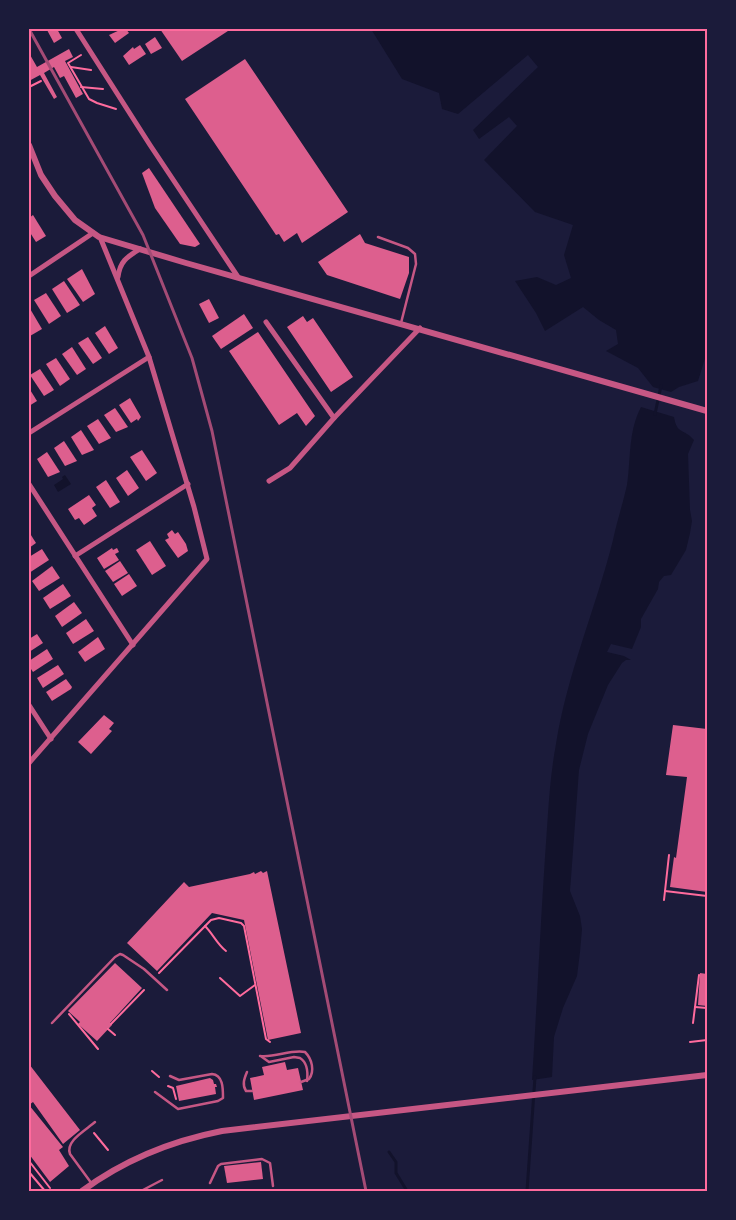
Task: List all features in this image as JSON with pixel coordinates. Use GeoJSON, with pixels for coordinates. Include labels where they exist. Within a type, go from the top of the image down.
{"type":"FeatureCollection","features":[{"type":"Feature","properties":{"kind":"street"},"geometry":{"type":"LineString","coordinates":[[76,29],[150,146],[238,277]]}},
{"type":"Feature","properties":{"kind":"street"},"geometry":{"type":"LineString","coordinates":[[29,145],[31,158],[54,196],[75,220],[100,237],[707,411]]}},
{"type":"Feature","properties":{"kind":"street"},"geometry":{"type":"LineString","coordinates":[[29,276],[93,233]]}},
{"type":"Feature","properties":{"kind":"street"},"geometry":{"type":"LineString","coordinates":[[29,763],[206,562],[207,556],[188,484],[149,357],[100,237]]}},
{"type":"Feature","properties":{"kind":"street"},"geometry":{"type":"LineString","coordinates":[[118,280],[119,268],[122,262],[140,249]]}},
{"type":"Feature","properties":{"kind":"street"},"geometry":{"type":"LineString","coordinates":[[266,322],[334,418]]}},
{"type":"Feature","properties":{"kind":"street"},"geometry":{"type":"LineString","coordinates":[[269,481],[290,468],[334,418],[420,328]]}},
{"type":"Feature","properties":{"kind":"street"},"geometry":{"type":"LineString","coordinates":[[29,433],[149,357]]}},
{"type":"Feature","properties":{"kind":"street"},"geometry":{"type":"LineString","coordinates":[[29,484],[133,645]]}},
{"type":"Feature","properties":{"kind":"street"},"geometry":{"type":"LineString","coordinates":[[75,556],[188,484]]}},
{"type":"Feature","properties":{"kind":"street"},"geometry":{"type":"LineString","coordinates":[[29,705],[51,738]]}},
{"type":"Feature","properties":{"kind":"street"},"geometry":{"type":"LineString","coordinates":[[82,1191],[150,1152],[196,1136],[236,1128],[707,1075]]}},
{"type":"Feature","properties":{"kind":"lane"},"geometry":{"type":"LineString","coordinates":[[378,237],[408,248],[415,254],[416,264],[401,323]]}},
{"type":"Feature","properties":{"kind":"lane"},"geometry":{"type":"LineString","coordinates":[[52,1024],[120,954],[144,968],[167,990]]}},
{"type":"Feature","properties":{"kind":"lane"},"geometry":{"type":"LineString","coordinates":[[301,1082],[307,1081],[311,1078],[313,1069],[305,1052],[299,1051],[268,1057],[260,1056],[269,1062],[294,1057],[300,1058],[306,1064],[308,1072],[307,1081]]}},
{"type":"Feature","properties":{"kind":"lane"},"geometry":{"type":"LineString","coordinates":[[247,1072],[244,1078],[244,1088],[246,1091],[252,1091]]}},
{"type":"Feature","properties":{"kind":"lane"},"geometry":{"type":"LineString","coordinates":[[155,1092],[178,1109],[218,1101],[223,1098],[220,1078],[217,1074],[179,1080],[170,1076]]}},
{"type":"Feature","properties":{"kind":"lane"},"geometry":{"type":"LineString","coordinates":[[92,1184],[68,1149],[71,1142],[95,1122]]}},
{"type":"Feature","properties":{"kind":"lane"},"geometry":{"type":"LineString","coordinates":[[210,1183],[218,1166],[221,1164],[262,1158],[270,1163],[273,1186]]}},
{"type":"Feature","properties":{"kind":"lane"},"geometry":{"type":"LineString","coordinates":[[141,1191],[162,1180]]}},
{"type":"Feature","properties":{"kind":"path"},"geometry":{"type":"LineString","coordinates":[[81,55],[68,63],[81,87],[92,101],[116,109]]}},
{"type":"Feature","properties":{"kind":"path"},"geometry":{"type":"LineString","coordinates":[[71,67],[91,70]]}},
{"type":"Feature","properties":{"kind":"path"},"geometry":{"type":"LineString","coordinates":[[29,86],[41,81]]}},
{"type":"Feature","properties":{"kind":"path"},"geometry":{"type":"LineString","coordinates":[[81,87],[103,89]]}},
{"type":"Feature","properties":{"kind":"path"},"geometry":{"type":"LineString","coordinates":[[664,900],[669,855]]}},
{"type":"Feature","properties":{"kind":"path"},"geometry":{"type":"LineString","coordinates":[[665,891],[707,896]]}},
{"type":"Feature","properties":{"kind":"path"},"geometry":{"type":"LineString","coordinates":[[158,975],[211,920],[216,918],[242,924],[266,1039],[270,1042]]}},
{"type":"Feature","properties":{"kind":"path"},"geometry":{"type":"LineString","coordinates":[[205,926],[213,933],[218,944],[226,951]]}},
{"type":"Feature","properties":{"kind":"path"},"geometry":{"type":"LineString","coordinates":[[692,1022],[698,975]]}},
{"type":"Feature","properties":{"kind":"path"},"geometry":{"type":"LineString","coordinates":[[220,978],[240,996],[255,985]]}},
{"type":"Feature","properties":{"kind":"path"},"geometry":{"type":"LineString","coordinates":[[111,1024],[144,990]]}},
{"type":"Feature","properties":{"kind":"path"},"geometry":{"type":"LineString","coordinates":[[694,1006],[707,1008]]}},
{"type":"Feature","properties":{"kind":"path"},"geometry":{"type":"LineString","coordinates":[[68,1014],[98,1049]]}},
{"type":"Feature","properties":{"kind":"path"},"geometry":{"type":"LineString","coordinates":[[108,1029],[115,1035]]}},
{"type":"Feature","properties":{"kind":"path"},"geometry":{"type":"LineString","coordinates":[[93,1043],[96,1040]]}},
{"type":"Feature","properties":{"kind":"path"},"geometry":{"type":"LineString","coordinates":[[690,1042],[707,1040]]}},
{"type":"Feature","properties":{"kind":"path"},"geometry":{"type":"LineString","coordinates":[[152,1071],[159,1077]]}},
{"type":"Feature","properties":{"kind":"path"},"geometry":{"type":"LineString","coordinates":[[168,1086],[173,1088],[177,1104]]}},
{"type":"Feature","properties":{"kind":"path"},"geometry":{"type":"LineString","coordinates":[[94,1133],[108,1150]]}},
{"type":"Feature","properties":{"kind":"path"},"geometry":{"type":"LineString","coordinates":[[29,1161],[50,1188]]}},
{"type":"Feature","properties":{"kind":"path"},"geometry":{"type":"LineString","coordinates":[[29,1172],[44,1191]]}},
{"type":"Feature","properties":{"kind":"shaded area"},"geometry":{"type":"Polygon","coordinates":[[[371,29],[707,29],[707,352],[698,381],[679,387],[671,392],[653,387],[638,368],[606,351],[618,344],[616,330],[599,320],[583,307],[545,331],[536,313],[515,281],[537,277],[556,285],[571,278],[564,255],[573,225],[535,212],[484,160],[517,126],[509,117],[479,139],[473,130],[538,67],[528,55],[458,114],[442,109],[439,93],[402,79],[371,29]]]}},
{"type":"Feature","properties":{"kind":"shaded area"},"geometry":{"type":"Polygon","coordinates":[[[641,407],[674,417],[679,429],[694,440],[688,454],[692,521],[686,550],[671,575],[664,576],[659,582],[658,589],[641,619],[641,627],[632,649],[611,644],[607,652],[624,656],[631,660],[626,660],[622,663],[608,685],[588,734],[579,770],[570,891],[580,916],[582,929],[577,976],[563,1008],[554,1037],[552,1077],[532,1080],[545,857],[554,758],[567,692],[606,565],[627,485],[632,436],[641,407]]]}},
{"type":"Feature","properties":{"kind":"shaded area"},"geometry":{"type":"Polygon","coordinates":[[[65,475],[71,484],[58,492],[54,485],[63,479],[62,477],[65,475]]]}},
{"type":"Feature","properties":{"kind":"building"},"geometry":{"type":"Polygon","coordinates":[[[57,29],[62,38],[54,43],[47,30],[57,29]]]}},
{"type":"Feature","properties":{"kind":"building"},"geometry":{"type":"Polygon","coordinates":[[[126,29],[129,33],[115,43],[109,35],[126,29]]]}},
{"type":"Feature","properties":{"kind":"building"},"geometry":{"type":"Polygon","coordinates":[[[160,29],[171,29],[173,31],[176,29],[231,29],[182,61],[160,29]]]}},
{"type":"Feature","properties":{"kind":"building"},"geometry":{"type":"Polygon","coordinates":[[[155,37],[162,48],[151,54],[145,44],[155,37]]]}},
{"type":"Feature","properties":{"kind":"building"},"geometry":{"type":"Polygon","coordinates":[[[140,45],[146,54],[129,65],[123,56],[133,47],[134,49],[140,45]]]}},
{"type":"Feature","properties":{"kind":"building"},"geometry":{"type":"Polygon","coordinates":[[[69,49],[73,57],[65,61],[83,94],[76,98],[64,76],[60,78],[54,67],[44,73],[57,97],[54,99],[40,75],[29,81],[29,53],[37,67],[69,49]]]}},
{"type":"Feature","properties":{"kind":"building"},"geometry":{"type":"Polygon","coordinates":[[[245,59],[348,212],[302,243],[297,233],[284,242],[279,234],[276,235],[185,99],[245,59]]]}},
{"type":"Feature","properties":{"kind":"building"},"geometry":{"type":"Polygon","coordinates":[[[149,168],[200,244],[195,247],[180,244],[155,208],[142,173],[149,168]]]}},
{"type":"Feature","properties":{"kind":"building"},"geometry":{"type":"Polygon","coordinates":[[[33,215],[46,236],[36,242],[29,231],[29,218],[33,215]]]}},
{"type":"Feature","properties":{"kind":"building"},"geometry":{"type":"Polygon","coordinates":[[[360,234],[365,243],[409,257],[409,273],[400,299],[327,275],[318,262],[360,234]]]}},
{"type":"Feature","properties":{"kind":"building"},"geometry":{"type":"Polygon","coordinates":[[[82,269],[95,294],[83,302],[67,279],[82,269]]]}},
{"type":"Feature","properties":{"kind":"building"},"geometry":{"type":"Polygon","coordinates":[[[64,281],[80,305],[67,313],[52,289],[64,281]]]}},
{"type":"Feature","properties":{"kind":"building"},"geometry":{"type":"Polygon","coordinates":[[[46,293],[61,316],[49,324],[34,300],[46,293]]]}},
{"type":"Feature","properties":{"kind":"building"},"geometry":{"type":"Polygon","coordinates":[[[209,299],[219,318],[209,323],[199,304],[209,299]]]}},
{"type":"Feature","properties":{"kind":"building"},"geometry":{"type":"Polygon","coordinates":[[[29,307],[42,329],[30,336],[29,334],[29,307]]]}},
{"type":"Feature","properties":{"kind":"building"},"geometry":{"type":"Polygon","coordinates":[[[244,314],[253,328],[221,349],[212,336],[244,314]]]}},
{"type":"Feature","properties":{"kind":"building"},"geometry":{"type":"Polygon","coordinates":[[[303,316],[307,322],[313,318],[353,377],[331,392],[287,327],[303,316]]]}},
{"type":"Feature","properties":{"kind":"building"},"geometry":{"type":"Polygon","coordinates":[[[105,326],[118,348],[109,354],[95,333],[105,326]]]}},
{"type":"Feature","properties":{"kind":"building"},"geometry":{"type":"Polygon","coordinates":[[[258,332],[315,416],[306,426],[297,413],[279,425],[229,351],[258,332]]]}},
{"type":"Feature","properties":{"kind":"building"},"geometry":{"type":"Polygon","coordinates":[[[88,337],[102,358],[93,364],[78,343],[88,337]]]}},
{"type":"Feature","properties":{"kind":"building"},"geometry":{"type":"Polygon","coordinates":[[[72,347],[86,369],[77,375],[62,354],[72,347]]]}},
{"type":"Feature","properties":{"kind":"building"},"geometry":{"type":"Polygon","coordinates":[[[56,358],[70,379],[60,386],[46,364],[56,358]]]}},
{"type":"Feature","properties":{"kind":"building"},"geometry":{"type":"Polygon","coordinates":[[[40,369],[54,390],[44,396],[30,375],[40,369]]]}},
{"type":"Feature","properties":{"kind":"building"},"geometry":{"type":"Polygon","coordinates":[[[29,388],[37,401],[29,406],[29,388]]]}},
{"type":"Feature","properties":{"kind":"building"},"geometry":{"type":"Polygon","coordinates":[[[130,398],[141,417],[138,421],[137,419],[131,423],[119,405],[130,398]]]}},
{"type":"Feature","properties":{"kind":"building"},"geometry":{"type":"Polygon","coordinates":[[[115,408],[128,427],[116,432],[104,415],[115,408]]]}},
{"type":"Feature","properties":{"kind":"building"},"geometry":{"type":"Polygon","coordinates":[[[98,419],[111,438],[99,444],[87,426],[98,419]]]}},
{"type":"Feature","properties":{"kind":"building"},"geometry":{"type":"Polygon","coordinates":[[[81,430],[94,450],[82,455],[71,437],[81,430]]]}},
{"type":"Feature","properties":{"kind":"building"},"geometry":{"type":"Polygon","coordinates":[[[64,441],[77,461],[65,466],[54,448],[64,441]]]}},
{"type":"Feature","properties":{"kind":"building"},"geometry":{"type":"Polygon","coordinates":[[[142,450],[157,473],[146,481],[130,457],[142,450]]]}},
{"type":"Feature","properties":{"kind":"building"},"geometry":{"type":"Polygon","coordinates":[[[47,452],[60,472],[48,477],[37,459],[47,452]]]}},
{"type":"Feature","properties":{"kind":"building"},"geometry":{"type":"Polygon","coordinates":[[[127,470],[139,488],[128,496],[116,478],[127,470]]]}},
{"type":"Feature","properties":{"kind":"building"},"geometry":{"type":"Polygon","coordinates":[[[106,480],[120,502],[110,508],[96,487],[106,480]]]}},
{"type":"Feature","properties":{"kind":"building"},"geometry":{"type":"Polygon","coordinates":[[[89,495],[96,505],[92,508],[97,516],[84,525],[79,518],[75,520],[68,509],[89,495]]]}},
{"type":"Feature","properties":{"kind":"building"},"geometry":{"type":"Polygon","coordinates":[[[172,530],[175,534],[178,532],[188,551],[178,558],[165,540],[169,538],[167,534],[172,530]]]}},
{"type":"Feature","properties":{"kind":"building"},"geometry":{"type":"Polygon","coordinates":[[[29,532],[36,543],[29,548],[29,532]]]}},
{"type":"Feature","properties":{"kind":"building"},"geometry":{"type":"Polygon","coordinates":[[[150,541],[166,566],[152,575],[136,550],[150,541]]]}},
{"type":"Feature","properties":{"kind":"building"},"geometry":{"type":"Polygon","coordinates":[[[112,548],[113,550],[117,548],[119,552],[115,554],[119,560],[104,569],[97,558],[112,548]]]}},
{"type":"Feature","properties":{"kind":"building"},"geometry":{"type":"Polygon","coordinates":[[[42,549],[49,560],[29,573],[29,557],[42,549]]]}},
{"type":"Feature","properties":{"kind":"building"},"geometry":{"type":"Polygon","coordinates":[[[120,561],[128,573],[113,582],[105,571],[120,561]]]}},
{"type":"Feature","properties":{"kind":"building"},"geometry":{"type":"Polygon","coordinates":[[[52,566],[60,578],[39,591],[32,581],[52,566]]]}},
{"type":"Feature","properties":{"kind":"building"},"geometry":{"type":"Polygon","coordinates":[[[129,574],[137,586],[122,596],[114,584],[129,574]]]}},
{"type":"Feature","properties":{"kind":"building"},"geometry":{"type":"Polygon","coordinates":[[[63,584],[71,596],[50,609],[43,598],[63,584]]]}},
{"type":"Feature","properties":{"kind":"building"},"geometry":{"type":"Polygon","coordinates":[[[74,602],[82,613],[62,627],[55,616],[74,602]]]}},
{"type":"Feature","properties":{"kind":"building"},"geometry":{"type":"Polygon","coordinates":[[[86,619],[94,631],[73,644],[66,633],[86,619]]]}},
{"type":"Feature","properties":{"kind":"building"},"geometry":{"type":"Polygon","coordinates":[[[37,634],[43,643],[29,652],[29,639],[37,634]]]}},
{"type":"Feature","properties":{"kind":"building"},"geometry":{"type":"Polygon","coordinates":[[[98,637],[105,649],[85,662],[78,652],[98,637]]]}},
{"type":"Feature","properties":{"kind":"building"},"geometry":{"type":"Polygon","coordinates":[[[47,649],[53,659],[33,672],[29,666],[29,661],[47,649]]]}},
{"type":"Feature","properties":{"kind":"building"},"geometry":{"type":"Polygon","coordinates":[[[58,665],[64,674],[43,688],[37,678],[58,665]]]}},
{"type":"Feature","properties":{"kind":"building"},"geometry":{"type":"Polygon","coordinates":[[[66,679],[72,687],[71,689],[52,701],[46,692],[66,679]]]}},
{"type":"Feature","properties":{"kind":"building"},"geometry":{"type":"Polygon","coordinates":[[[104,715],[114,723],[109,729],[112,731],[91,754],[78,742],[104,715]]]}},
{"type":"Feature","properties":{"kind":"building"},"geometry":{"type":"Polygon","coordinates":[[[673,725],[707,729],[707,892],[670,887],[674,857],[676,858],[687,777],[666,775],[673,725]]]}},
{"type":"Feature","properties":{"kind":"building"},"geometry":{"type":"Polygon","coordinates":[[[261,871],[263,873],[267,871],[301,1033],[268,1040],[244,920],[212,913],[157,971],[127,943],[184,882],[189,887],[254,872],[255,874],[261,871]]]}},
{"type":"Feature","properties":{"kind":"building"},"geometry":{"type":"Polygon","coordinates":[[[115,963],[142,988],[110,1023],[112,1025],[97,1041],[78,1024],[80,1022],[68,1011],[115,963]]]}},
{"type":"Feature","properties":{"kind":"building"},"geometry":{"type":"Polygon","coordinates":[[[700,973],[707,974],[707,1006],[698,1005],[700,973]]]}},
{"type":"Feature","properties":{"kind":"building"},"geometry":{"type":"Polygon","coordinates":[[[285,1062],[287,1070],[298,1068],[303,1090],[254,1100],[250,1078],[264,1075],[262,1067],[285,1062]]]}},
{"type":"Feature","properties":{"kind":"building"},"geometry":{"type":"Polygon","coordinates":[[[29,1064],[80,1130],[63,1144],[33,1102],[29,1105],[29,1064]]]}},
{"type":"Feature","properties":{"kind":"building"},"geometry":{"type":"Polygon","coordinates":[[[210,1078],[216,1084],[216,1094],[179,1101],[176,1086],[210,1078]]]}},
{"type":"Feature","properties":{"kind":"building"},"geometry":{"type":"Polygon","coordinates":[[[29,1105],[63,1147],[59,1150],[69,1166],[50,1182],[29,1154],[29,1105]]]}},
{"type":"Feature","properties":{"kind":"building"},"geometry":{"type":"Polygon","coordinates":[[[261,1162],[263,1179],[227,1183],[224,1166],[261,1162]]]}},
{"type":"Feature","properties":{"kind":"waterway"},"geometry":{"type":"LineString","coordinates":[[655,414],[661,386]]}},
{"type":"Feature","properties":{"kind":"waterway"},"geometry":{"type":"LineString","coordinates":[[527,1191],[535,1077]]}},
{"type":"Feature","properties":{"kind":"waterway"},"geometry":{"type":"LineString","coordinates":[[389,1152],[396,1162],[396,1173],[407,1191]]}},
{"type":"Feature","properties":{"kind":"railway"},"geometry":{"type":"LineString","coordinates":[[29,29],[143,235],[192,358],[212,431],[366,1191]]}}]}
